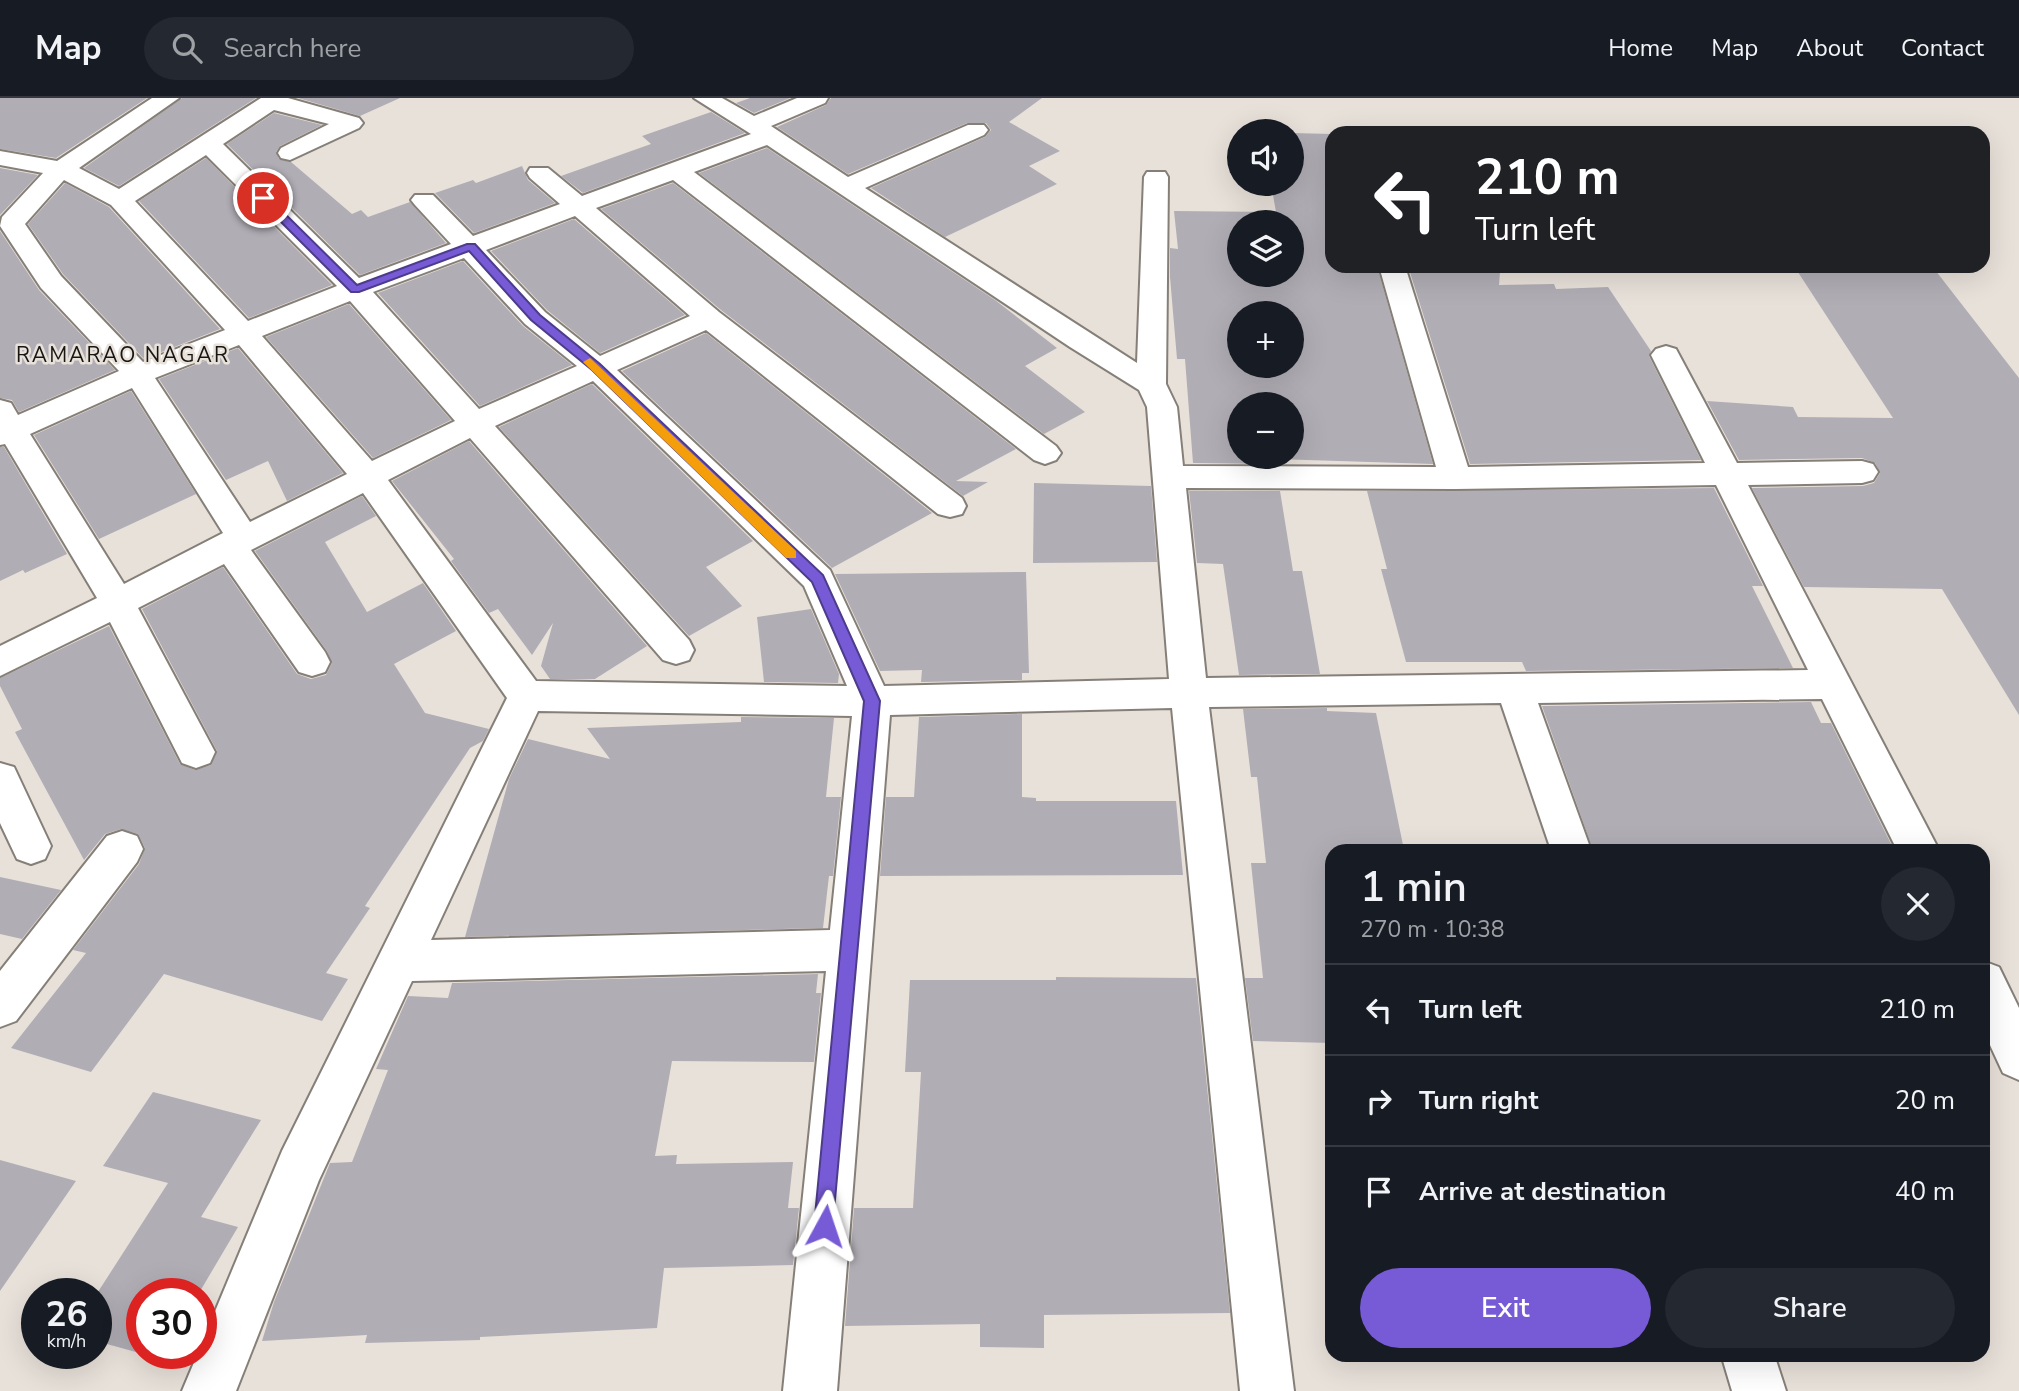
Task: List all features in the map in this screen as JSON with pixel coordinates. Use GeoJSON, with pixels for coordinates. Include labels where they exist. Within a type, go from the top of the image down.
{"type":"FeatureCollection","features":[{"type":"Feature","properties":{"kind":"street"},"geometry":{"type":"LineString","coordinates":[[164,98],[61,169],[5,222],[51,282],[138,374],[236,541],[312,662]]}},
{"type":"Feature","properties":{"kind":"street"},"geometry":{"type":"LineString","coordinates":[[705,98],[760,131],[1080,341],[1151,384]]}},
{"type":"Feature","properties":{"kind":"street"},"geometry":{"type":"LineString","coordinates":[[196,752],[118,603],[4,425],[675,169],[760,131],[817,98]]}},
{"type":"Feature","properties":{"kind":"street"},"geometry":{"type":"LineString","coordinates":[[120,200],[274,100],[351,123],[290,153]]}},
{"type":"Feature","properties":{"kind":"street"},"geometry":{"type":"LineString","coordinates":[[846,187],[976,130]]}},
{"type":"Feature","properties":{"kind":"street"},"geometry":{"type":"LineString","coordinates":[[208,143],[355,289],[676,650]]}},
{"type":"Feature","properties":{"kind":"street"},"geometry":{"type":"LineString","coordinates":[[0,158],[61,169],[120,200],[245,334],[368,477],[526,696]]}},
{"type":"Feature","properties":{"kind":"street"},"geometry":{"type":"LineString","coordinates":[[675,169],[1045,453]]}},
{"type":"Feature","properties":{"kind":"street"},"geometry":{"type":"LineString","coordinates":[[539,173],[709,318],[950,506]]}},
{"type":"Feature","properties":{"kind":"street"},"geometry":{"type":"LineString","coordinates":[[1156,177],[1151,384],[1162,407],[1189,693],[1267,1391]]}},
{"type":"Feature","properties":{"kind":"street"},"geometry":{"type":"LineString","coordinates":[[424,200],[471,246],[536,318],[596,367],[818,579],[872,701],[810,1391]]}},
{"type":"Feature","properties":{"kind":"street"},"geometry":{"type":"LineString","coordinates":[[1394,273],[1455,478]]}},
{"type":"Feature","properties":{"kind":"street"},"geometry":{"type":"LineString","coordinates":[[0,662],[475,422],[709,318]]}},
{"type":"Feature","properties":{"kind":"street"},"geometry":{"type":"LineString","coordinates":[[1666,355],[1915,844]]}},
{"type":"Feature","properties":{"kind":"street"},"geometry":{"type":"LineString","coordinates":[[1167,477],[1455,478],[1862,472]]}},
{"type":"Feature","properties":{"kind":"street"},"geometry":{"type":"LineString","coordinates":[[526,696],[872,701],[1189,693],[1515,691],[1835,684]]}},
{"type":"Feature","properties":{"kind":"street"},"geometry":{"type":"LineString","coordinates":[[1515,691],[1569,844]]}},
{"type":"Feature","properties":{"kind":"street"},"geometry":{"type":"LineString","coordinates":[[209,1391],[299,1168],[526,696]]}},
{"type":"Feature","properties":{"kind":"street"},"geometry":{"type":"LineString","coordinates":[[0,779],[31,846]]}},
{"type":"Feature","properties":{"kind":"street"},"geometry":{"type":"LineString","coordinates":[[0,1006],[122,849]]}},
{"type":"Feature","properties":{"kind":"street"},"geometry":{"type":"LineString","coordinates":[[400,961],[850,950]]}},
{"type":"Feature","properties":{"kind":"street"},"geometry":{"type":"LineString","coordinates":[[1990,997],[2019,1057]]}},
{"type":"Feature","properties":{"kind":"street"},"geometry":{"type":"LineString","coordinates":[[1750,1362],[1759,1391]]}},
{"type":"Feature","properties":{"kind":"building"},"geometry":{"type":"Polygon","coordinates":[[[0,98],[147,98],[56,158],[0,149],[0,98]]]}},
{"type":"Feature","properties":{"kind":"building"},"geometry":{"type":"Polygon","coordinates":[[[182,98],[256,98],[119,186],[84,168],[182,98]]]}},
{"type":"Feature","properties":{"kind":"building"},"geometry":{"type":"Polygon","coordinates":[[[298,98],[400,98],[360,116],[298,98]]]}},
{"type":"Feature","properties":{"kind":"building"},"geometry":{"type":"Polygon","coordinates":[[[750,98],[790,98],[754,113],[736,103],[750,98]]]}},
{"type":"Feature","properties":{"kind":"building"},"geometry":{"type":"Polygon","coordinates":[[[831,98],[1042,98],[1009,122],[1060,151],[1029,166],[1057,184],[945,237],[871,188],[985,137],[991,130],[986,123],[967,123],[848,174],[777,127],[826,105],[831,98]]]}},
{"type":"Feature","properties":{"kind":"building"},"geometry":{"type":"Polygon","coordinates":[[[711,112],[745,133],[583,193],[561,176],[651,144],[642,136],[711,112]]]}},
{"type":"Feature","properties":{"kind":"building"},"geometry":{"type":"Polygon","coordinates":[[[274,113],[322,125],[280,146],[276,152],[279,159],[291,162],[352,214],[361,210],[368,217],[410,202],[446,243],[360,275],[227,144],[274,113]]]}},
{"type":"Feature","properties":{"kind":"building"},"geometry":{"type":"Polygon","coordinates":[[[1304,133],[1325,134],[1325,273],[1379,273],[1433,464],[1304,460],[1304,392],[1227,392],[1227,463],[1193,463],[1185,359],[1177,359],[1170,277],[1170,248],[1178,249],[1174,211],[1227,212],[1227,287],[1304,287],[1304,210],[1276,210],[1273,196],[1304,196],[1304,133]]]}},
{"type":"Feature","properties":{"kind":"building"},"geometry":{"type":"Polygon","coordinates":[[[767,148],[995,300],[1057,348],[1025,366],[1085,412],[1044,434],[699,173],[767,148]]]}},
{"type":"Feature","properties":{"kind":"building"},"geometry":{"type":"Polygon","coordinates":[[[206,158],[332,285],[249,318],[139,201],[206,158]]]}},
{"type":"Feature","properties":{"kind":"building"},"geometry":{"type":"Polygon","coordinates":[[[522,166],[528,180],[555,203],[474,233],[435,193],[473,180],[476,183],[522,166]]]}},
{"type":"Feature","properties":{"kind":"building"},"geometry":{"type":"Polygon","coordinates":[[[0,168],[38,175],[0,215],[0,168]]]}},
{"type":"Feature","properties":{"kind":"building"},"geometry":{"type":"Polygon","coordinates":[[[65,183],[109,207],[220,329],[144,359],[63,274],[28,224],[65,183]]]}},
{"type":"Feature","properties":{"kind":"building"},"geometry":{"type":"Polygon","coordinates":[[[673,183],[1016,449],[956,481],[988,482],[963,496],[721,310],[601,209],[673,183]]]}},
{"type":"Feature","properties":{"kind":"building"},"geometry":{"type":"Polygon","coordinates":[[[574,219],[685,315],[600,353],[547,310],[491,251],[574,219]]]}},
{"type":"Feature","properties":{"kind":"building"},"geometry":{"type":"Polygon","coordinates":[[[0,231],[39,290],[115,370],[19,412],[12,400],[0,398],[0,231]]]}},
{"type":"Feature","properties":{"kind":"building"},"geometry":{"type":"Polygon","coordinates":[[[463,261],[523,326],[572,365],[480,406],[378,293],[463,261]]]}},
{"type":"Feature","properties":{"kind":"building"},"geometry":{"type":"Polygon","coordinates":[[[1410,273],[1500,273],[1499,285],[1554,284],[1556,289],[1608,287],[1651,351],[1649,356],[1701,460],[1470,464],[1410,273]]]}},
{"type":"Feature","properties":{"kind":"building"},"geometry":{"type":"Polygon","coordinates":[[[1799,273],[1937,273],[2019,378],[2019,715],[1942,589],[1804,587],[1752,488],[1863,486],[1874,483],[1880,473],[1875,463],[1862,458],[1739,460],[1707,401],[1793,407],[1798,417],[1893,418],[1799,273]]]}},
{"type":"Feature","properties":{"kind":"building"},"geometry":{"type":"Polygon","coordinates":[[[349,304],[451,420],[373,458],[266,337],[349,304]]]}},
{"type":"Feature","properties":{"kind":"building"},"geometry":{"type":"Polygon","coordinates":[[[706,333],[932,513],[832,568],[622,371],[706,333]]]}},
{"type":"Feature","properties":{"kind":"building"},"geometry":{"type":"Polygon","coordinates":[[[238,348],[343,473],[287,501],[268,461],[226,480],[159,379],[238,348]]]}},
{"type":"Feature","properties":{"kind":"building"},"geometry":{"type":"Polygon","coordinates":[[[592,384],[753,541],[706,567],[742,606],[689,636],[499,427],[592,384]]]}},
{"type":"Feature","properties":{"kind":"building"},"geometry":{"type":"Polygon","coordinates":[[[131,391],[196,494],[99,539],[34,435],[131,391]]]}},
{"type":"Feature","properties":{"kind":"building"},"geometry":{"type":"Polygon","coordinates":[[[469,441],[647,646],[595,679],[550,679],[541,666],[553,623],[532,655],[498,609],[489,613],[451,561],[454,559],[392,481],[469,441]]]}},
{"type":"Feature","properties":{"kind":"building"},"geometry":{"type":"Polygon","coordinates":[[[0,447],[4,447],[67,554],[0,581],[0,447]]]}},
{"type":"Feature","properties":{"kind":"building"},"geometry":{"type":"Polygon","coordinates":[[[1034,483],[1151,486],[1157,562],[1033,563],[1034,483]]]}},
{"type":"Feature","properties":{"kind":"building"},"geometry":{"type":"Polygon","coordinates":[[[1714,488],[1763,586],[1752,586],[1793,668],[1526,671],[1522,662],[1406,662],[1381,569],[1387,569],[1367,491],[1714,488]]]}},
{"type":"Feature","properties":{"kind":"building"},"geometry":{"type":"Polygon","coordinates":[[[1189,491],[1280,491],[1293,571],[1302,571],[1320,674],[1239,675],[1223,564],[1197,563],[1189,491]]]}},
{"type":"Feature","properties":{"kind":"building"},"geometry":{"type":"Polygon","coordinates":[[[362,496],[376,516],[325,542],[367,612],[423,583],[456,631],[394,664],[425,713],[489,729],[483,741],[470,748],[365,906],[370,908],[326,973],[348,979],[322,1021],[164,974],[91,1072],[11,1048],[86,953],[73,950],[139,864],[145,848],[138,834],[121,829],[105,834],[84,860],[15,732],[22,729],[0,686],[0,678],[109,626],[180,764],[195,770],[211,765],[217,751],[142,609],[223,567],[297,674],[311,679],[326,675],[332,663],[327,651],[255,551],[362,496]]]}},
{"type":"Feature","properties":{"kind":"building"},"geometry":{"type":"Polygon","coordinates":[[[1026,572],[1029,673],[1022,673],[1022,680],[921,682],[922,670],[880,671],[835,574],[1026,572]]]}},
{"type":"Feature","properties":{"kind":"building"},"geometry":{"type":"Polygon","coordinates":[[[811,609],[839,674],[838,683],[764,682],[757,617],[811,609]]]}},
{"type":"Feature","properties":{"kind":"building"},"geometry":{"type":"Polygon","coordinates":[[[1811,702],[1821,723],[1831,723],[1891,844],[1591,844],[1542,706],[1811,702]]]}},
{"type":"Feature","properties":{"kind":"building"},"geometry":{"type":"Polygon","coordinates":[[[1327,708],[1327,711],[1376,713],[1403,844],[1325,844],[1325,1043],[1253,1041],[1245,978],[1263,978],[1251,863],[1266,863],[1257,777],[1251,777],[1243,709],[1327,708]]]}},
{"type":"Feature","properties":{"kind":"building"},"geometry":{"type":"Polygon","coordinates":[[[1022,714],[1022,797],[1036,798],[1036,801],[1176,801],[1183,875],[880,876],[886,797],[914,797],[919,717],[1022,714]]]}},
{"type":"Feature","properties":{"kind":"building"},"geometry":{"type":"Polygon","coordinates":[[[741,717],[834,718],[826,797],[841,797],[833,876],[829,876],[823,928],[465,937],[509,779],[528,739],[610,759],[587,728],[741,722],[741,717]]]}},
{"type":"Feature","properties":{"kind":"building"},"geometry":{"type":"Polygon","coordinates":[[[0,877],[61,890],[22,939],[0,934],[0,877]]]}},
{"type":"Feature","properties":{"kind":"building"},"geometry":{"type":"Polygon","coordinates":[[[818,974],[816,993],[821,993],[814,1062],[672,1061],[655,1156],[677,1155],[676,1164],[793,1162],[788,1208],[799,1208],[793,1265],[664,1268],[657,1328],[480,1337],[480,1340],[365,1343],[367,1335],[262,1341],[274,1302],[330,1163],[352,1162],[388,1070],[376,1069],[408,996],[448,998],[452,983],[818,974]]]}},
{"type":"Feature","properties":{"kind":"building"},"geometry":{"type":"Polygon","coordinates":[[[1056,977],[1196,978],[1230,1313],[1044,1315],[1044,1348],[980,1347],[980,1324],[845,1326],[854,1208],[913,1208],[921,1072],[905,1072],[910,980],[1056,980],[1056,977]]]}},
{"type":"Feature","properties":{"kind":"building"},"geometry":{"type":"Polygon","coordinates":[[[153,1092],[261,1120],[201,1217],[238,1227],[208,1278],[126,1278],[126,1349],[112,1345],[112,1278],[107,1278],[168,1183],[103,1166],[153,1092]]]}},
{"type":"Feature","properties":{"kind":"building"},"geometry":{"type":"Polygon","coordinates":[[[0,1160],[76,1181],[0,1291],[0,1160]]]}},
{"type":"Feature","properties":{"kind":"slow traffic"},"geometry":{"type":"LineString","coordinates":[[590,362],[791,554]]}},
{"type":"Feature","properties":{"kind":"district","name":"RAMARAO NAGAR"},"geometry":{"type":"Point","coordinates":[123,355]}},
{"type":"Feature","properties":{"kind":"route"},"geometry":{"type":"LineString","coordinates":[[263,198],[355,289],[471,246],[536,318],[596,367],[818,579],[872,701],[825,1226]]}}]}
